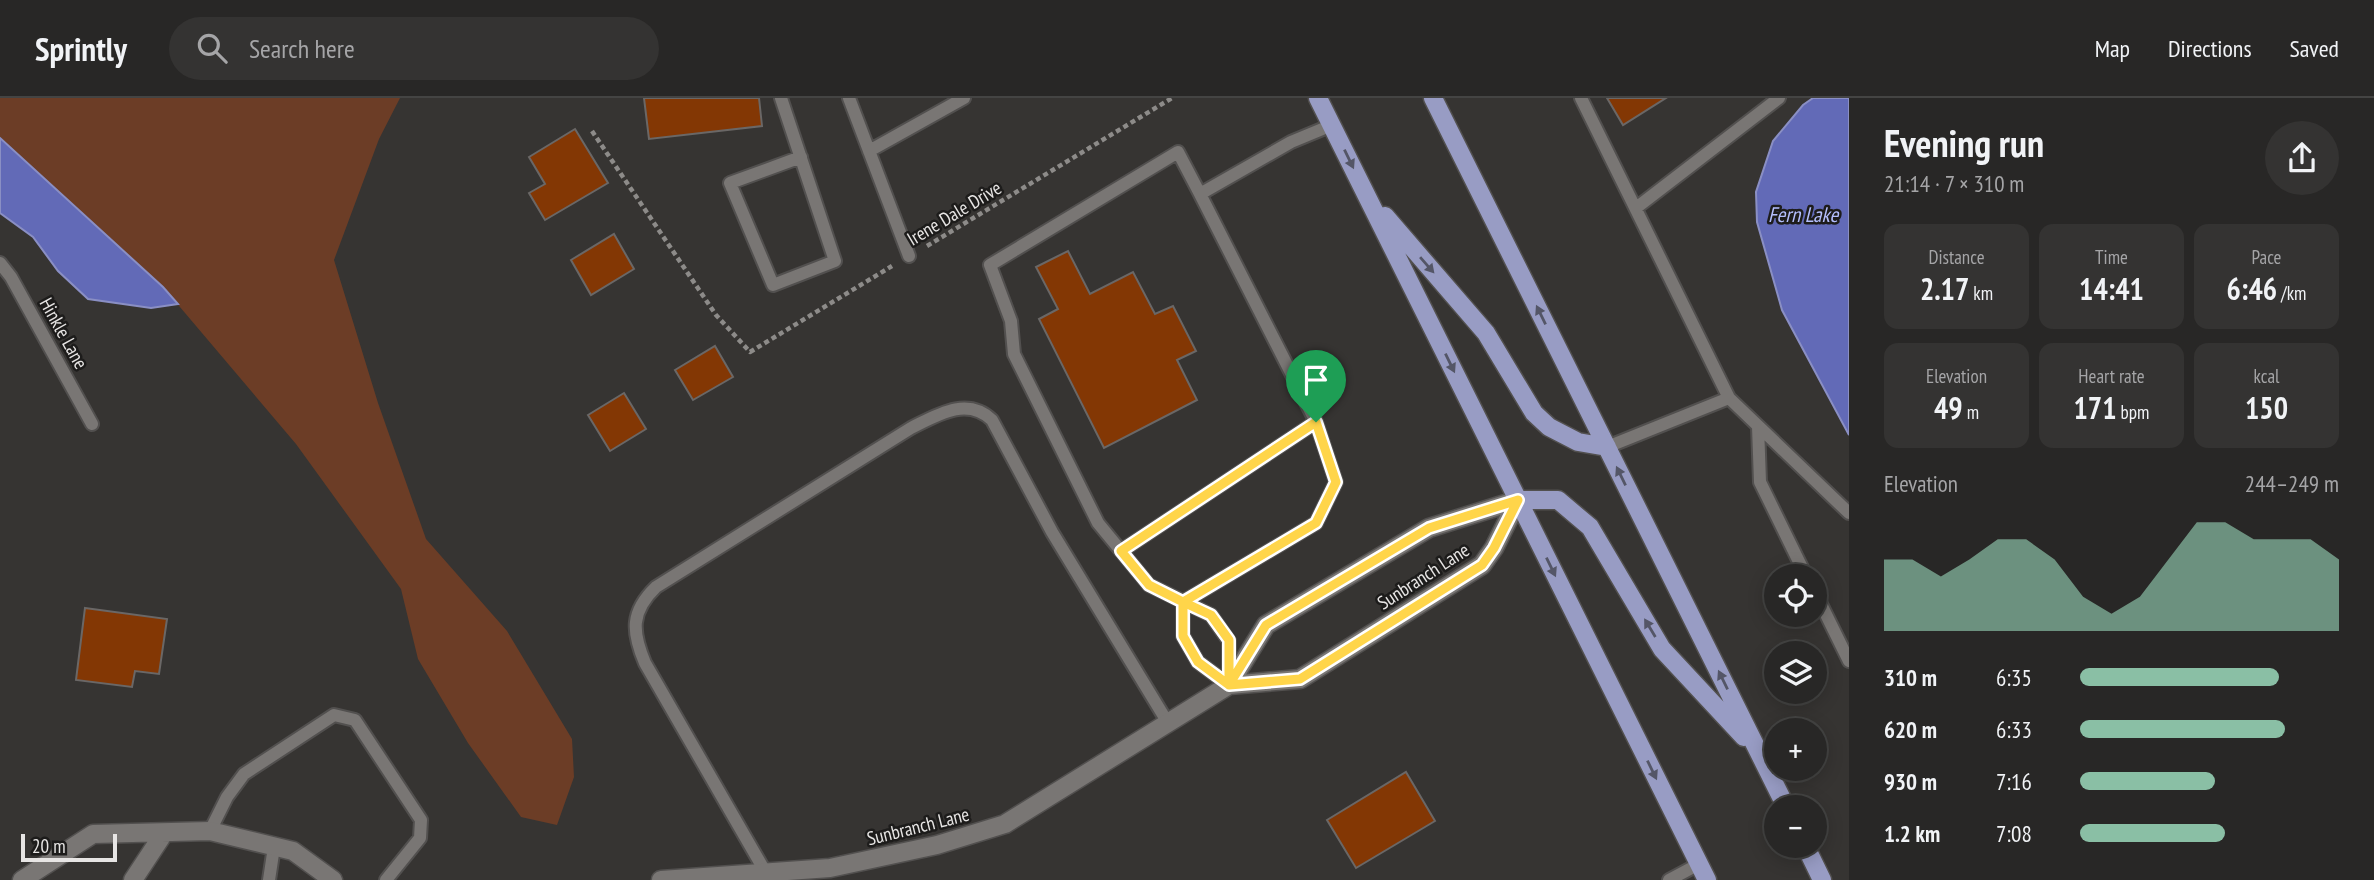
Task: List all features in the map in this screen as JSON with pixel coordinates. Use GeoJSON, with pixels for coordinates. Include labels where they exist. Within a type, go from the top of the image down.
{"type":"FeatureCollection","features":[{"type":"Feature","properties":{"kind":"main road"},"geometry":{"type":"LineString","coordinates":[[1318,98],[1703,872]]}},
{"type":"Feature","properties":{"kind":"main road"},"geometry":{"type":"LineString","coordinates":[[1433,98],[1780,795]]}},
{"type":"Feature","properties":{"kind":"main road"},"geometry":{"type":"LineString","coordinates":[[1367,195],[1486,333],[1534,413],[1549,427],[1578,442],[1607,447]]}},
{"type":"Feature","properties":{"kind":"main road"},"geometry":{"type":"LineString","coordinates":[[1518,500],[1558,500],[1590,527],[1662,649],[1759,753]]}},
{"type":"Feature","properties":{"kind":"main road"},"geometry":{"type":"LineString","coordinates":[[1811,858],[1822,880]]}},
{"type":"Feature","properties":{"kind":"street","name":"Sunbranch Lane"},"geometry":{"type":"LineString","coordinates":[[661,880],[830,868],[937,845],[1005,824],[1229,685],[1266,625],[1429,528],[1518,500]]}},
{"type":"Feature","properties":{"kind":"street","name":"Sunbranch Lane"},"geometry":{"type":"LineString","coordinates":[[1229,685],[1300,679],[1482,565],[1494,548],[1518,500]]}},
{"type":"Feature","properties":{"kind":"street"},"geometry":{"type":"LineString","coordinates":[[22,880],[93,834],[210,831],[293,851],[333,880]]}},
{"type":"Feature","properties":{"kind":"street"},"geometry":{"type":"LineString","coordinates":[[133,880],[164,833]]}},
{"type":"Feature","properties":{"kind":"lane"},"geometry":{"type":"LineString","coordinates":[[781,98],[801,157],[835,261],[773,285],[730,183],[801,157]]}},
{"type":"Feature","properties":{"kind":"lane"},"geometry":{"type":"LineString","coordinates":[[849,98],[909,256]]}},
{"type":"Feature","properties":{"kind":"lane"},"geometry":{"type":"LineString","coordinates":[[869,151],[964,98]]}},
{"type":"Feature","properties":{"kind":"lane"},"geometry":{"type":"LineString","coordinates":[[1581,98],[1729,398],[1849,513]]}},
{"type":"Feature","properties":{"kind":"lane"},"geometry":{"type":"LineString","coordinates":[[1636,208],[1779,98]]}},
{"type":"Feature","properties":{"kind":"lane"},"geometry":{"type":"LineString","coordinates":[[1200,194],[1291,142],[1332,125]]}},
{"type":"Feature","properties":{"kind":"lane"},"geometry":{"type":"LineString","coordinates":[[1183,602],[1316,523],[1336,482],[1316,422],[1178,152],[990,265],[1010,321],[1014,354],[1098,523],[1149,585],[1183,602],[1211,615],[1229,640],[1229,685]]}},
{"type":"Feature","properties":{"kind":"lane","name":"Hinkle Lane"},"geometry":{"type":"LineString","coordinates":[[0,263],[11,277],[92,424]]}},
{"type":"Feature","properties":{"kind":"lane"},"geometry":{"type":"LineString","coordinates":[[1607,447],[1729,398]]}},
{"type":"Feature","properties":{"kind":"lane"},"geometry":{"type":"LineString","coordinates":[[766,873],[645,663],[636,642],[636,619],[643,599],[656,587],[911,428],[939,414],[958,408],[975,408],[992,420],[1052,532],[1168,723]]}},
{"type":"Feature","properties":{"kind":"lane"},"geometry":{"type":"LineString","coordinates":[[1121,551],[1316,422]]}},
{"type":"Feature","properties":{"kind":"lane"},"geometry":{"type":"LineString","coordinates":[[1758,426],[1760,482],[1801,564]]}},
{"type":"Feature","properties":{"kind":"lane"},"geometry":{"type":"LineString","coordinates":[[1183,602],[1183,636],[1198,662],[1229,685]]}},
{"type":"Feature","properties":{"kind":"lane"},"geometry":{"type":"LineString","coordinates":[[1827,617],[1849,662]]}},
{"type":"Feature","properties":{"kind":"lane"},"geometry":{"type":"LineString","coordinates":[[210,831],[227,797],[244,774],[334,715],[345,717],[355,720],[421,820],[420,838],[386,880]]}},
{"type":"Feature","properties":{"kind":"lane"},"geometry":{"type":"LineString","coordinates":[[269,880],[274,847]]}},
{"type":"Feature","properties":{"kind":"lane"},"geometry":{"type":"LineString","coordinates":[[1669,880],[1703,872]]}},
{"type":"Feature","properties":{"kind":"path","name":"Irene Dale Drive"},"geometry":{"type":"LineString","coordinates":[[592,131],[716,315],[750,352],[1172,98]]}},
{"type":"Feature","properties":{"kind":"shaded area"},"geometry":{"type":"Polygon","coordinates":[[[0,98],[400,98],[379,139],[334,260],[378,403],[426,539],[507,631],[572,739],[574,777],[557,825],[521,817],[468,743],[418,659],[401,589],[296,444],[163,287],[0,138],[0,98]]]}},
{"type":"Feature","properties":{"kind":"water","name":"Fern Lake"},"geometry":{"type":"Polygon","coordinates":[[[1813,98],[1849,98],[1849,435],[1782,310],[1757,222],[1756,192],[1773,141],[1803,105],[1813,98]]]}},
{"type":"Feature","properties":{"kind":"water"},"geometry":{"type":"Polygon","coordinates":[[[0,138],[163,287],[178,304],[151,308],[88,299],[58,271],[33,237],[0,213],[0,138]]]}},
{"type":"Feature","properties":{"kind":"building"},"geometry":{"type":"Polygon","coordinates":[[[644,98],[759,98],[762,126],[649,139],[644,98]]]}},
{"type":"Feature","properties":{"kind":"building"},"geometry":{"type":"Polygon","coordinates":[[[1607,98],[1666,98],[1623,125],[1607,98]]]}},
{"type":"Feature","properties":{"kind":"building"},"geometry":{"type":"Polygon","coordinates":[[[575,129],[608,183],[545,220],[529,193],[545,184],[529,157],[575,129]]]}},
{"type":"Feature","properties":{"kind":"building"},"geometry":{"type":"Polygon","coordinates":[[[614,234],[634,269],[591,295],[571,260],[614,234]]]}},
{"type":"Feature","properties":{"kind":"building"},"geometry":{"type":"Polygon","coordinates":[[[1068,251],[1090,294],[1133,272],[1155,314],[1173,306],[1196,351],[1177,360],[1197,400],[1104,448],[1039,319],[1058,309],[1036,267],[1068,251]]]}},
{"type":"Feature","properties":{"kind":"building"},"geometry":{"type":"Polygon","coordinates":[[[715,346],[733,377],[693,400],[675,370],[715,346]]]}},
{"type":"Feature","properties":{"kind":"building"},"geometry":{"type":"Polygon","coordinates":[[[624,393],[646,429],[610,451],[588,415],[624,393]]]}},
{"type":"Feature","properties":{"kind":"building"},"geometry":{"type":"Polygon","coordinates":[[[85,608],[167,619],[159,674],[135,671],[132,687],[76,680],[85,608]]]}},
{"type":"Feature","properties":{"kind":"building"},"geometry":{"type":"Polygon","coordinates":[[[1406,772],[1435,821],[1356,868],[1327,820],[1406,772]]]}},
{"type":"Feature","properties":{"kind":"route"},"geometry":{"type":"LineString","coordinates":[[1316,422],[1121,551],[1149,585],[1183,602],[1183,636],[1198,662],[1229,685],[1266,625],[1429,528],[1518,500],[1494,548],[1482,565],[1300,679],[1229,685],[1229,640],[1211,615],[1183,602],[1316,523],[1336,482],[1316,422]]}}]}
